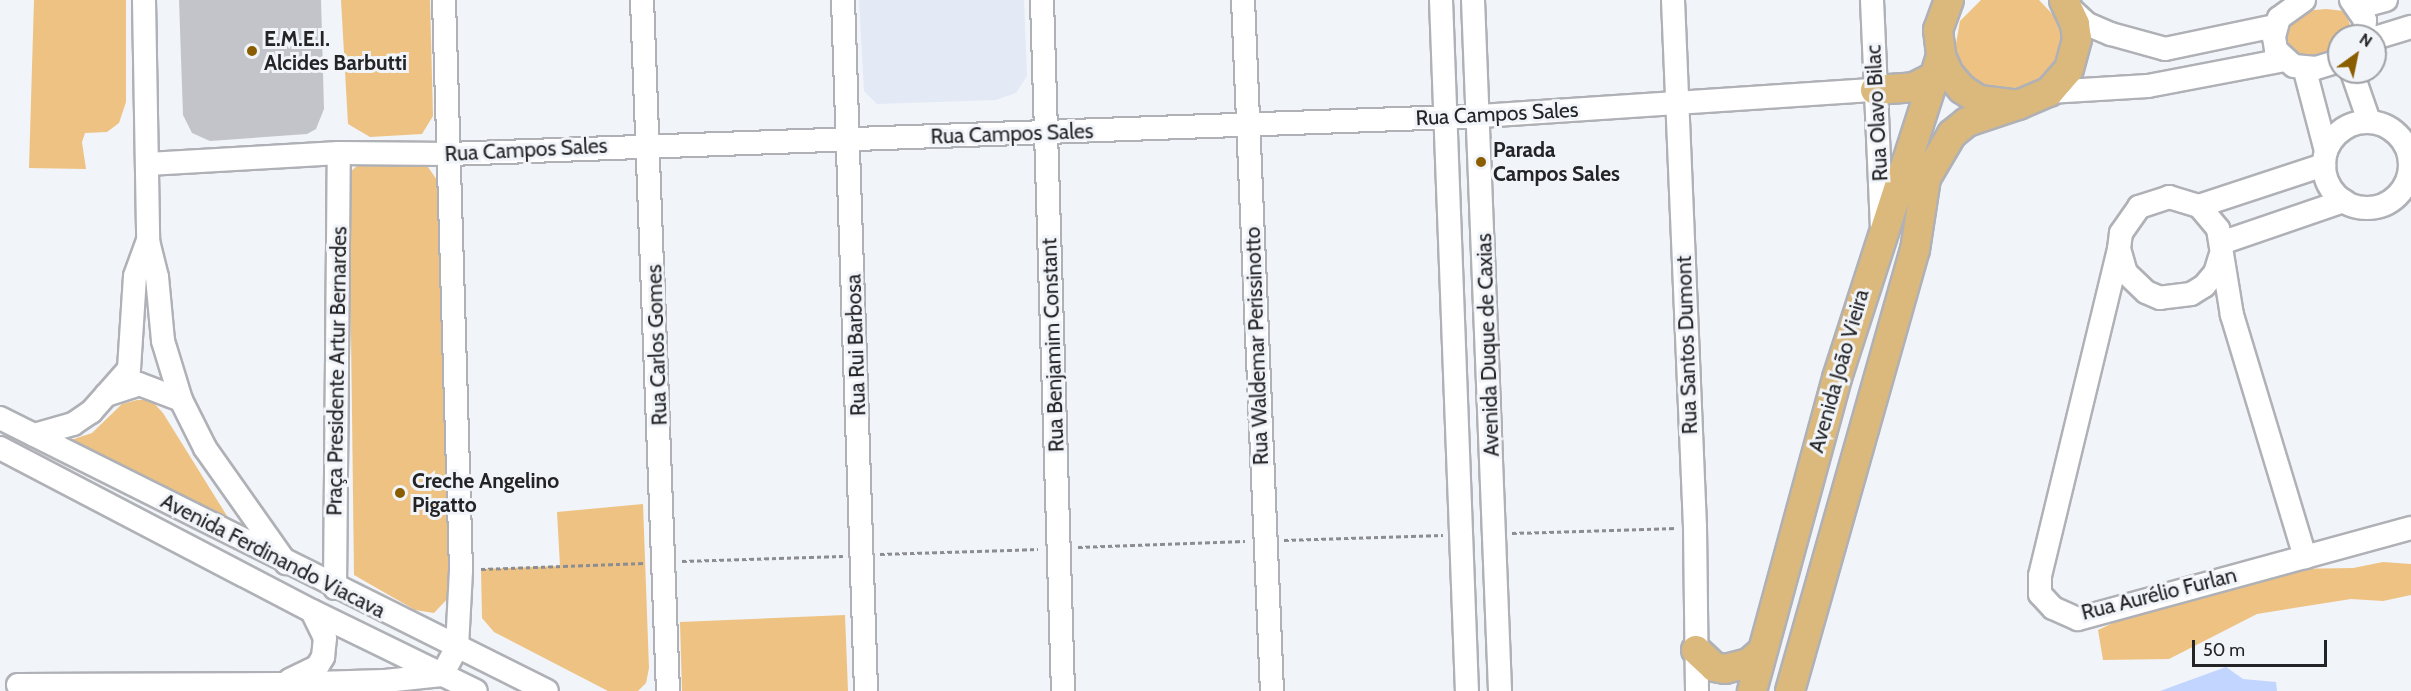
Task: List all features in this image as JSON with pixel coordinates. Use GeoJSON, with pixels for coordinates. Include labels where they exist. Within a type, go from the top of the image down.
{"type":"FeatureCollection","features":[{"type":"Feature","properties":{"kind":"main road"},"geometry":{"type":"LineString","coordinates":[[1949,0],[1938,30],[1938,66],[1962,89],[1988,102],[2018,105]]}},
{"type":"Feature","properties":{"kind":"main road"},"geometry":{"type":"LineString","coordinates":[[2049,92],[2060,82],[2074,55],[2075,24],[2068,4]]}},
{"type":"Feature","properties":{"kind":"main road"},"geometry":{"type":"LineString","coordinates":[[1875,90],[1914,87],[1938,66]]}},
{"type":"Feature","properties":{"kind":"main road","name":"Avenida João Vieira"},"geometry":{"type":"LineString","coordinates":[[1752,691],[1759,654],[1882,226],[1938,66]]}},
{"type":"Feature","properties":{"kind":"main road","name":"Avenida João Vieira"},"geometry":{"type":"LineString","coordinates":[[1790,691],[1912,261],[1926,178],[1952,134],[1967,122],[2049,92]]}},
{"type":"Feature","properties":{"kind":"main road"},"geometry":{"type":"LineString","coordinates":[[1696,650],[1714,667],[1725,669],[1749,663],[1759,654]]}},
{"type":"Feature","properties":{"kind":"street"},"geometry":{"type":"LineString","coordinates":[[144,0],[148,241],[157,277],[163,341],[181,400],[205,448],[287,564]]}},
{"type":"Feature","properties":{"kind":"street"},"geometry":{"type":"LineString","coordinates":[[18,686],[281,684],[385,681],[442,675],[456,647],[461,570],[444,0]]}},
{"type":"Feature","properties":{"kind":"street","name":"Rua Carlos Gomes"},"geometry":{"type":"LineString","coordinates":[[642,0],[650,144],[668,691]]}},
{"type":"Feature","properties":{"kind":"street","name":"Rua Rui Barbosa"},"geometry":{"type":"LineString","coordinates":[[843,0],[866,691]]}},
{"type":"Feature","properties":{"kind":"street","name":"Rua Benjamim Constant"},"geometry":{"type":"LineString","coordinates":[[1042,0],[1063,691]]}},
{"type":"Feature","properties":{"kind":"street","name":"Rua Waldemar Perissinotto"},"geometry":{"type":"LineString","coordinates":[[1243,0],[1272,691]]}},
{"type":"Feature","properties":{"kind":"street","name":"Avenida Duque de Caxias"},"geometry":{"type":"LineString","coordinates":[[1441,0],[1467,691]]}},
{"type":"Feature","properties":{"kind":"street","name":"Avenida Duque de Caxias"},"geometry":{"type":"LineString","coordinates":[[1473,0],[1480,116],[1500,691]]}},
{"type":"Feature","properties":{"kind":"street","name":"Rua Santos Dumont"},"geometry":{"type":"LineString","coordinates":[[1673,0],[1696,691]]}},
{"type":"Feature","properties":{"kind":"street","name":"Rua Olavo Bilac"},"geometry":{"type":"LineString","coordinates":[[1872,0],[1882,226]]}},
{"type":"Feature","properties":{"kind":"street"},"geometry":{"type":"LineString","coordinates":[[2199,206],[2325,158],[2336,135],[2351,124],[2369,121],[2393,130],[2407,139],[2410,161],[2408,191],[2390,202],[2375,207],[2359,207],[2344,201],[2329,186],[2325,158],[2294,64],[2276,50],[2275,26],[2286,11],[2303,0]]}},
{"type":"Feature","properties":{"kind":"street"},"geometry":{"type":"LineString","coordinates":[[2365,24],[2365,20],[2355,3],[2386,0]]}},
{"type":"Feature","properties":{"kind":"street"},"geometry":{"type":"LineString","coordinates":[[2068,4],[2086,24],[2111,34],[2165,49],[2275,26]]}},
{"type":"Feature","properties":{"kind":"street"},"geometry":{"type":"LineString","coordinates":[[2387,34],[2411,27]]}},
{"type":"Feature","properties":{"kind":"street"},"geometry":{"type":"LineString","coordinates":[[2049,92],[2148,86],[2294,64],[2327,62]]}},
{"type":"Feature","properties":{"kind":"street"},"geometry":{"type":"LineString","coordinates":[[2356,84],[2369,121]]}},
{"type":"Feature","properties":{"kind":"street","name":"Rua Campos Sales"},"geometry":{"type":"LineString","coordinates":[[148,164],[339,153],[449,154],[650,144],[1480,116],[1875,90]]}},
{"type":"Feature","properties":{"kind":"street","name":"Praça Presidente Artur Bernardes"},"geometry":{"type":"LineString","coordinates":[[335,588],[339,153]]}},
{"type":"Feature","properties":{"kind":"street"},"geometry":{"type":"LineString","coordinates":[[2221,250],[2215,273],[2204,286],[2191,294],[2160,298],[2133,283],[2121,262],[2119,249],[2121,233],[2139,207],[2169,197],[2199,206],[2210,216],[2221,250],[2232,315],[2305,557]]}},
{"type":"Feature","properties":{"kind":"street"},"geometry":{"type":"LineString","coordinates":[[2221,250],[2344,201]]}},
{"type":"Feature","properties":{"kind":"street"},"geometry":{"type":"LineString","coordinates":[[34,435],[73,424],[105,396],[129,369],[135,276],[148,241]]}},
{"type":"Feature","properties":{"kind":"street","name":"Rua Aurélio Furlan"},"geometry":{"type":"LineString","coordinates":[[2119,249],[2040,576],[2040,594],[2053,608],[2078,619],[2411,528]]}},
{"type":"Feature","properties":{"kind":"street","name":"Rua Aurélio Furlan"},"geometry":{"type":"LineString","coordinates":[[2099,325],[2133,283]]}},
{"type":"Feature","properties":{"kind":"street"},"geometry":{"type":"LineString","coordinates":[[2204,286],[2232,315]]}},
{"type":"Feature","properties":{"kind":"street"},"geometry":{"type":"LineString","coordinates":[[105,396],[139,384],[181,400]]}},
{"type":"Feature","properties":{"kind":"street","name":"Avenida Ferdinando Viacava"},"geometry":{"type":"LineString","coordinates":[[0,418],[335,588],[547,691]]}},
{"type":"Feature","properties":{"kind":"street","name":"Avenida Ferdinando Viacava"},"geometry":{"type":"LineString","coordinates":[[0,448],[312,611],[476,691]]}},
{"type":"Feature","properties":{"kind":"street"},"geometry":{"type":"LineString","coordinates":[[281,684],[317,667],[322,657],[325,638],[312,611]]}},
{"type":"Feature","properties":{"kind":"shaded area"},"geometry":{"type":"Polygon","coordinates":[[[34,0],[126,0],[126,102],[119,123],[107,132],[85,133],[82,142],[86,169],[29,168],[34,0]]]}},
{"type":"Feature","properties":{"kind":"shaded area"},"geometry":{"type":"Polygon","coordinates":[[[341,0],[430,0],[433,116],[422,134],[370,137],[348,124],[341,0]]]}},
{"type":"Feature","properties":{"kind":"shaded area"},"geometry":{"type":"Polygon","coordinates":[[[859,0],[1024,0],[1027,76],[1016,93],[996,100],[877,104],[864,91],[859,0]]]}},
{"type":"Feature","properties":{"kind":"shaded area"},"geometry":{"type":"Polygon","coordinates":[[[1981,0],[2039,0],[2059,21],[2065,49],[2060,68],[2022,99],[1973,87],[1959,68],[1955,49],[1960,21],[1981,0]]]}},
{"type":"Feature","properties":{"kind":"shaded area"},"geometry":{"type":"Polygon","coordinates":[[[2326,9],[2345,11],[2350,24],[2327,24],[2327,59],[2294,55],[2286,37],[2289,26],[2303,11],[2326,9]]]}},
{"type":"Feature","properties":{"kind":"shaded area"},"geometry":{"type":"Polygon","coordinates":[[[419,154],[439,183],[447,410],[450,596],[434,613],[415,610],[354,575],[349,173],[366,158],[419,154]]]}},
{"type":"Feature","properties":{"kind":"shaded area"},"geometry":{"type":"Polygon","coordinates":[[[137,400],[151,400],[163,413],[232,524],[62,443],[92,433],[122,404],[137,400]]]}},
{"type":"Feature","properties":{"kind":"shaded area"},"geometry":{"type":"Polygon","coordinates":[[[643,504],[649,668],[646,683],[638,691],[608,691],[494,632],[482,618],[481,569],[560,566],[557,512],[643,504]]]}},
{"type":"Feature","properties":{"kind":"shaded area"},"geometry":{"type":"Polygon","coordinates":[[[2383,562],[2411,564],[2411,595],[2383,601],[2351,599],[2257,614],[2169,659],[2103,660],[2098,630],[2183,590],[2287,569],[2353,568],[2383,562]]]}},
{"type":"Feature","properties":{"kind":"shaded area"},"geometry":{"type":"Polygon","coordinates":[[[845,615],[848,691],[682,691],[680,622],[845,615]]]}},
{"type":"Feature","properties":{"kind":"water"},"geometry":{"type":"Polygon","coordinates":[[[2226,667],[2243,679],[2276,682],[2277,691],[2160,691],[2226,667]]]}},
{"type":"Feature","properties":{"kind":"building","name":"E.M.E.I. Alcides Barbutti"},"geometry":{"type":"Polygon","coordinates":[[[179,0],[321,0],[324,109],[316,129],[307,134],[210,141],[192,133],[183,115],[179,0]]]}},
{"type":"Feature","properties":{"kind":"place","name":"E.M.E.I. Alcides Barbutti"},"geometry":{"type":"Point","coordinates":[252,51]}},
{"type":"Feature","properties":{"kind":"place","name":"Parada Campos Sales"},"geometry":{"type":"Point","coordinates":[1481,162]}},
{"type":"Feature","properties":{"kind":"place","name":"Creche Angelino Pigatto"},"geometry":{"type":"Point","coordinates":[400,493]}}]}
